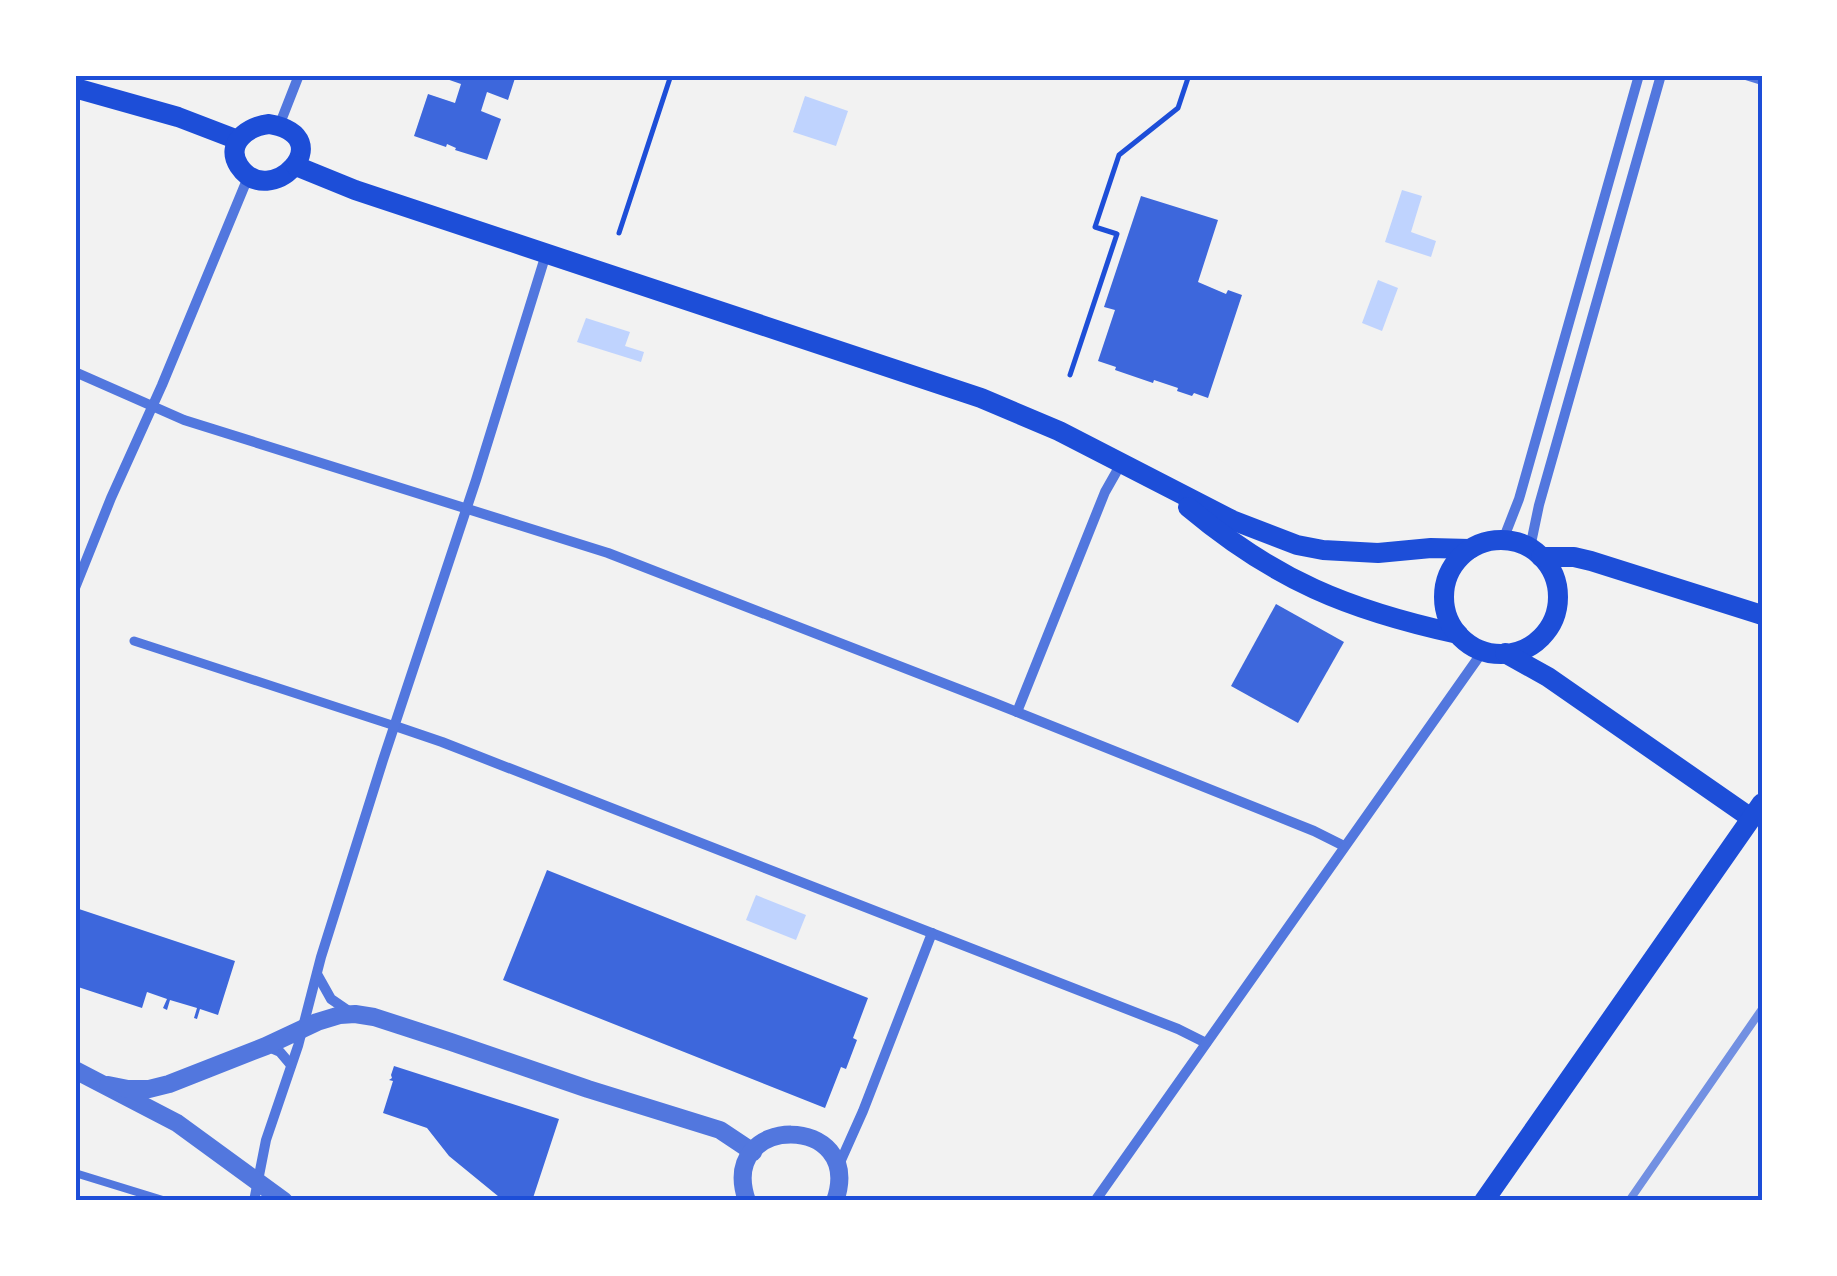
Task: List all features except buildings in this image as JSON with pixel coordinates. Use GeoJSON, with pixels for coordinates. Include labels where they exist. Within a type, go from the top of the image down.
{"type":"FeatureCollection","features":[{"type":"Feature","properties":{"kind":"main road"},"geometry":{"type":"LineString","coordinates":[[75,88],[164,112],[238,140]]}},
{"type":"Feature","properties":{"kind":"main road"},"geometry":{"type":"LineString","coordinates":[[279,126],[298,140],[301,151],[296,166],[278,178],[249,175],[235,157],[238,140],[253,127],[279,126]]}},
{"type":"Feature","properties":{"kind":"main road"},"geometry":{"type":"LineString","coordinates":[[296,166],[355,190],[981,398],[1059,431],[1232,520],[1297,545],[1378,553],[1470,549]]}},
{"type":"Feature","properties":{"kind":"main road"},"geometry":{"type":"LineString","coordinates":[[1163,486],[1246,553],[1293,580],[1356,607],[1458,634]]}},
{"type":"Feature","properties":{"kind":"main road"},"geometry":{"type":"LineString","coordinates":[[1536,553],[1556,582],[1558,596],[1556,610],[1543,636],[1505,653],[1483,650],[1465,641],[1447,616],[1446,583],[1454,564],[1470,549],[1503,540],[1536,553],[1592,560],[1762,615]]}},
{"type":"Feature","properties":{"kind":"main road"},"geometry":{"type":"LineString","coordinates":[[1484,1201],[1756,810],[1505,653]]}},
{"type":"Feature","properties":{"kind":"street"},"geometry":{"type":"LineString","coordinates":[[279,126],[299,75]]}},
{"type":"Feature","properties":{"kind":"street"},"geometry":{"type":"LineString","coordinates":[[1503,540],[1519,499],[1639,75]]}},
{"type":"Feature","properties":{"kind":"street"},"geometry":{"type":"LineString","coordinates":[[1536,553],[1539,505],[1661,75]]}},
{"type":"Feature","properties":{"kind":"street"},"geometry":{"type":"LineString","coordinates":[[1746,75],[1762,80]]}},
{"type":"Feature","properties":{"kind":"street"},"geometry":{"type":"LineString","coordinates":[[75,588],[249,175]]}},
{"type":"Feature","properties":{"kind":"street"},"geometry":{"type":"LineString","coordinates":[[254,1201],[266,1140],[316,974],[546,253]]}},
{"type":"Feature","properties":{"kind":"street"},"geometry":{"type":"LineString","coordinates":[[75,372],[184,420],[608,554],[1017,712],[1344,846]]}},
{"type":"Feature","properties":{"kind":"street"},"geometry":{"type":"LineString","coordinates":[[1017,712],[1105,492],[1122,462]]}},
{"type":"Feature","properties":{"kind":"street"},"geometry":{"type":"LineString","coordinates":[[134,641],[459,748],[1206,1043]]}},
{"type":"Feature","properties":{"kind":"street"},"geometry":{"type":"LineString","coordinates":[[1096,1201],[1483,650]]}},
{"type":"Feature","properties":{"kind":"street"},"geometry":{"type":"LineString","coordinates":[[838,1168],[932,933]]}},
{"type":"Feature","properties":{"kind":"street"},"geometry":{"type":"LineString","coordinates":[[316,974],[331,998],[355,1014],[720,1130],[752,1152]]}},
{"type":"Feature","properties":{"kind":"street"},"geometry":{"type":"LineString","coordinates":[[108,1086],[149,1089],[169,1084],[328,1018],[355,1014]]}},
{"type":"Feature","properties":{"kind":"street"},"geometry":{"type":"LineString","coordinates":[[266,1046],[280,1052],[291,1066]]}},
{"type":"Feature","properties":{"kind":"street"},"geometry":{"type":"LineString","coordinates":[[75,1070],[177,1123],[284,1201]]}},
{"type":"Feature","properties":{"kind":"street"},"geometry":{"type":"LineString","coordinates":[[747,1201],[743,1177],[752,1152],[772,1137],[798,1134],[823,1145],[832,1156],[838,1168],[835,1201]]}},
{"type":"Feature","properties":{"kind":"lane"},"geometry":{"type":"LineString","coordinates":[[75,1173],[166,1201]]}},
{"type":"Feature","properties":{"kind":"path"},"geometry":{"type":"LineString","coordinates":[[619,233],[672,75]]}},
{"type":"Feature","properties":{"kind":"path"},"geometry":{"type":"LineString","coordinates":[[1070,375],[1117,234],[1095,226],[1119,155],[1178,108],[1189,75]]}},
{"type":"Feature","properties":{"kind":"water"},"geometry":{"type":"Polygon","coordinates":[[[805,96],[848,111],[836,146],[793,132],[805,96]]]}},
{"type":"Feature","properties":{"kind":"water"},"geometry":{"type":"Polygon","coordinates":[[[1402,190],[1422,196],[1411,232],[1436,241],[1431,257],[1385,242],[1402,190]]]}},
{"type":"Feature","properties":{"kind":"water"},"geometry":{"type":"Polygon","coordinates":[[[1378,280],[1398,288],[1382,331],[1362,323],[1378,280]]]}},
{"type":"Feature","properties":{"kind":"water"},"geometry":{"type":"Polygon","coordinates":[[[586,318],[630,332],[625,346],[644,352],[641,362],[577,342],[586,318]]]}},
{"type":"Feature","properties":{"kind":"water"},"geometry":{"type":"Polygon","coordinates":[[[756,895],[806,915],[796,940],[746,920],[756,895]]]}},
{"type":"Feature","properties":{"kind":"railway"},"geometry":{"type":"LineString","coordinates":[[1629,1201],[1762,1009]]}}]}
